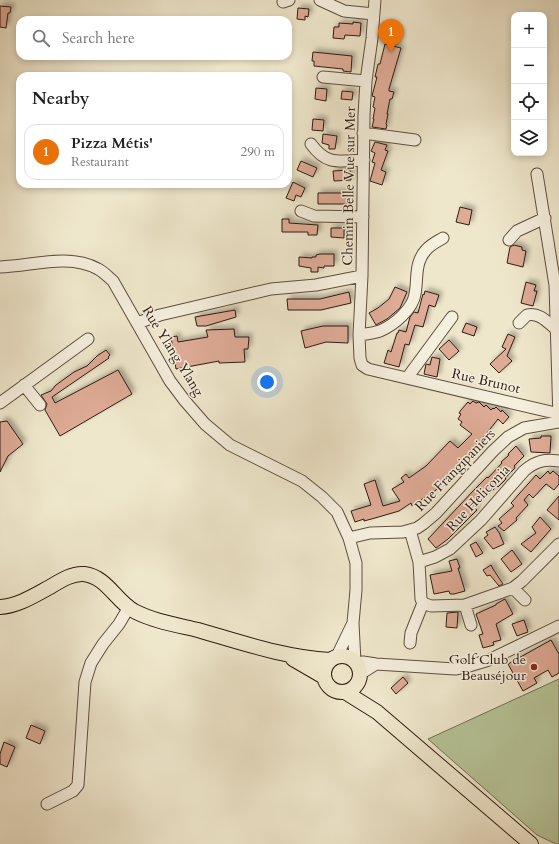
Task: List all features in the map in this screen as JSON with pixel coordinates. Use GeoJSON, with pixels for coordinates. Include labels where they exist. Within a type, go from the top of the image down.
{"type":"FeatureCollection","features":[{"type":"Feature","properties":{"kind":"main road"},"geometry":{"type":"LineString","coordinates":[[0,607],[28,599],[66,578],[83,574],[95,577],[103,581],[137,612],[157,619],[268,649],[315,659],[346,656],[357,669],[377,712]]}},
{"type":"Feature","properties":{"kind":"main road"},"geometry":{"type":"LineString","coordinates":[[268,649],[295,659],[324,677]]}},
{"type":"Feature","properties":{"kind":"main road"},"geometry":{"type":"LineString","coordinates":[[334,658],[324,668],[324,677],[329,687],[334,690],[345,692],[377,712],[531,844]]}},
{"type":"Feature","properties":{"kind":"main road"},"geometry":{"type":"LineString","coordinates":[[345,692],[354,687],[357,669]]}},
{"type":"Feature","properties":{"kind":"street"},"geometry":{"type":"LineString","coordinates":[[320,0],[344,10],[374,14]]}},
{"type":"Feature","properties":{"kind":"street","name":"Chemin Belle Vue sur Mer"},"geometry":{"type":"LineString","coordinates":[[368,369],[362,365],[360,358],[359,335],[362,276],[363,133],[366,81],[375,0]]}},
{"type":"Feature","properties":{"kind":"street"},"geometry":{"type":"LineString","coordinates":[[323,77],[366,81]]}},
{"type":"Feature","properties":{"kind":"street"},"geometry":{"type":"LineString","coordinates":[[363,133],[415,140]]}},
{"type":"Feature","properties":{"kind":"street"},"geometry":{"type":"LineString","coordinates":[[311,144],[316,152],[328,160],[364,160]]}},
{"type":"Feature","properties":{"kind":"street"},"geometry":{"type":"LineString","coordinates":[[537,174],[555,285],[559,422]]}},
{"type":"Feature","properties":{"kind":"street"},"geometry":{"type":"LineString","coordinates":[[300,212],[314,216],[363,217]]}},
{"type":"Feature","properties":{"kind":"street"},"geometry":{"type":"LineString","coordinates":[[509,240],[517,231],[545,218]]}},
{"type":"Feature","properties":{"kind":"street"},"geometry":{"type":"LineString","coordinates":[[359,335],[381,330],[395,322],[407,309],[416,294],[416,274],[422,256],[426,249],[443,238]]}},
{"type":"Feature","properties":{"kind":"street","name":"Rue Ylang Ylang"},"geometry":{"type":"LineString","coordinates":[[0,267],[54,261],[71,261],[85,263],[100,270],[113,281],[170,381],[205,424],[230,445],[302,481],[322,497],[337,512],[349,538],[356,563],[356,590],[353,623]]}},
{"type":"Feature","properties":{"kind":"street"},"geometry":{"type":"LineString","coordinates":[[137,323],[166,313],[271,289],[316,285],[362,276]]}},
{"type":"Feature","properties":{"kind":"street"},"geometry":{"type":"LineString","coordinates":[[519,323],[527,315],[535,314],[542,317],[557,330]]}},
{"type":"Feature","properties":{"kind":"street"},"geometry":{"type":"LineString","coordinates":[[407,378],[452,317]]}},
{"type":"Feature","properties":{"kind":"street"},"geometry":{"type":"LineString","coordinates":[[0,403],[88,339]]}},
{"type":"Feature","properties":{"kind":"street","name":"Rue Brunot"},"geometry":{"type":"LineString","coordinates":[[368,369],[559,414]]}},
{"type":"Feature","properties":{"kind":"street"},"geometry":{"type":"LineString","coordinates":[[24,385],[40,405]]}},
{"type":"Feature","properties":{"kind":"street","name":"Rue Frangipaniers"},"geometry":{"type":"LineString","coordinates":[[349,538],[370,533],[410,530],[423,524],[436,513],[493,450],[508,437],[524,428],[559,422]]}},
{"type":"Feature","properties":{"kind":"street","name":"Rue Heliconia"},"geometry":{"type":"LineString","coordinates":[[419,562],[450,549],[481,520],[524,470],[540,461],[559,461]]}},
{"type":"Feature","properties":{"kind":"street"},"geometry":{"type":"LineString","coordinates":[[410,530],[419,562],[421,599],[423,603],[411,634],[410,643]]}},
{"type":"Feature","properties":{"kind":"street"},"geometry":{"type":"LineString","coordinates":[[423,603],[431,606],[465,605],[513,588],[557,550]]}},
{"type":"Feature","properties":{"kind":"street"},"geometry":{"type":"LineString","coordinates":[[513,588],[525,600]]}},
{"type":"Feature","properties":{"kind":"street"},"geometry":{"type":"LineString","coordinates":[[465,605],[471,624]]}},
{"type":"Feature","properties":{"kind":"street"},"geometry":{"type":"LineString","coordinates":[[47,804],[73,791],[78,785],[85,682],[91,663],[130,607]]}},
{"type":"Feature","properties":{"kind":"street"},"geometry":{"type":"LineString","coordinates":[[334,658],[353,623]]}},
{"type":"Feature","properties":{"kind":"street"},"geometry":{"type":"LineString","coordinates":[[353,623],[357,669],[376,664],[456,669],[466,667],[489,660],[559,626]]}},
{"type":"Feature","properties":{"kind":"green space"},"geometry":{"type":"Polygon","coordinates":[[[559,679],[559,844],[556,844],[537,835],[428,739],[559,679]]]}},
{"type":"Feature","properties":{"kind":"building"},"geometry":{"type":"Polygon","coordinates":[[[0,6],[11,7],[10,13],[8,13],[6,28],[0,27],[0,6]]]}},
{"type":"Feature","properties":{"kind":"building"},"geometry":{"type":"Polygon","coordinates":[[[298,8],[309,9],[308,17],[305,16],[305,20],[297,19],[298,8]]]}},
{"type":"Feature","properties":{"kind":"building"},"geometry":{"type":"Polygon","coordinates":[[[353,22],[361,23],[360,36],[345,35],[344,39],[333,38],[334,27],[339,27],[339,23],[353,24],[353,22]]]}},
{"type":"Feature","properties":{"kind":"building"},"geometry":{"type":"Polygon","coordinates":[[[385,44],[401,48],[389,89],[389,91],[394,92],[392,99],[390,99],[386,129],[372,127],[375,97],[372,96],[377,77],[375,77],[378,64],[380,64],[385,44]]]}},
{"type":"Feature","properties":{"kind":"building"},"geometry":{"type":"Polygon","coordinates":[[[313,52],[352,56],[351,72],[343,71],[343,69],[314,66],[314,61],[312,61],[313,52]]]}},
{"type":"Feature","properties":{"kind":"building"},"geometry":{"type":"Polygon","coordinates":[[[316,88],[327,89],[326,101],[315,99],[316,88]]]}},
{"type":"Feature","properties":{"kind":"building"},"geometry":{"type":"Polygon","coordinates":[[[342,91],[353,92],[352,100],[341,99],[342,91]]]}},
{"type":"Feature","properties":{"kind":"building"},"geometry":{"type":"Polygon","coordinates":[[[313,119],[324,120],[323,131],[312,130],[313,119]]]}},
{"type":"Feature","properties":{"kind":"building"},"geometry":{"type":"Polygon","coordinates":[[[323,134],[337,136],[335,149],[329,149],[329,145],[322,143],[323,134]]]}},
{"type":"Feature","properties":{"kind":"building"},"geometry":{"type":"Polygon","coordinates":[[[375,142],[387,145],[385,150],[388,151],[381,170],[386,172],[382,185],[370,181],[375,163],[372,162],[375,153],[371,151],[375,142]]]}},
{"type":"Feature","properties":{"kind":"building"},"geometry":{"type":"Polygon","coordinates":[[[301,161],[317,168],[313,177],[297,170],[301,161]]]}},
{"type":"Feature","properties":{"kind":"building"},"geometry":{"type":"Polygon","coordinates":[[[350,170],[351,180],[334,181],[333,171],[350,170]]]}},
{"type":"Feature","properties":{"kind":"building"},"geometry":{"type":"Polygon","coordinates":[[[293,182],[305,188],[301,197],[296,195],[294,201],[286,198],[290,188],[292,188],[293,182]]]}},
{"type":"Feature","properties":{"kind":"building"},"geometry":{"type":"Polygon","coordinates":[[[318,193],[349,193],[349,204],[318,204],[318,193]]]}},
{"type":"Feature","properties":{"kind":"building"},"geometry":{"type":"Polygon","coordinates":[[[460,207],[472,210],[469,225],[456,222],[460,207]]]}},
{"type":"Feature","properties":{"kind":"building"},"geometry":{"type":"Polygon","coordinates":[[[282,219],[289,219],[289,223],[318,225],[317,235],[308,235],[308,232],[282,232],[282,219]]]}},
{"type":"Feature","properties":{"kind":"building"},"geometry":{"type":"Polygon","coordinates":[[[331,228],[344,228],[344,238],[331,237],[331,228]]]}},
{"type":"Feature","properties":{"kind":"building"},"geometry":{"type":"Polygon","coordinates":[[[514,245],[522,247],[522,250],[526,251],[523,267],[507,263],[510,247],[514,245]]]}},
{"type":"Feature","properties":{"kind":"building"},"geometry":{"type":"Polygon","coordinates":[[[320,254],[334,254],[334,266],[324,266],[324,268],[318,267],[318,272],[311,272],[311,268],[299,266],[299,257],[312,258],[320,254]]]}},
{"type":"Feature","properties":{"kind":"building"},"geometry":{"type":"Polygon","coordinates":[[[526,282],[536,285],[534,291],[537,291],[533,306],[521,303],[526,282]]]}},
{"type":"Feature","properties":{"kind":"building"},"geometry":{"type":"Polygon","coordinates":[[[395,287],[407,292],[400,308],[387,319],[376,325],[369,313],[389,299],[395,287]]]}},
{"type":"Feature","properties":{"kind":"building"},"geometry":{"type":"Polygon","coordinates":[[[425,291],[439,295],[435,307],[429,305],[423,327],[415,325],[409,345],[405,344],[399,367],[384,363],[388,350],[391,352],[399,330],[406,332],[410,317],[414,312],[418,313],[425,291]]]}},
{"type":"Feature","properties":{"kind":"building"},"geometry":{"type":"Polygon","coordinates":[[[349,292],[351,303],[321,310],[288,310],[287,299],[320,299],[349,292]]]}},
{"type":"Feature","properties":{"kind":"building"},"geometry":{"type":"Polygon","coordinates":[[[235,310],[236,317],[206,326],[197,326],[195,317],[235,310]]]}},
{"type":"Feature","properties":{"kind":"building"},"geometry":{"type":"Polygon","coordinates":[[[466,323],[477,327],[474,336],[462,332],[466,323]]]}},
{"type":"Feature","properties":{"kind":"building"},"geometry":{"type":"Polygon","coordinates":[[[323,326],[348,326],[348,343],[326,342],[305,348],[301,331],[323,326]]]}},
{"type":"Feature","properties":{"kind":"building"},"geometry":{"type":"Polygon","coordinates":[[[234,329],[235,337],[249,337],[248,349],[244,349],[245,362],[219,363],[219,361],[176,369],[171,337],[177,336],[178,342],[208,337],[206,330],[234,329]]]}},
{"type":"Feature","properties":{"kind":"building"},"geometry":{"type":"Polygon","coordinates":[[[508,334],[515,337],[507,356],[512,361],[499,373],[490,364],[506,349],[502,347],[508,334]]]}},
{"type":"Feature","properties":{"kind":"building"},"geometry":{"type":"Polygon","coordinates":[[[449,340],[459,351],[449,360],[439,349],[449,340]]]}},
{"type":"Feature","properties":{"kind":"building"},"geometry":{"type":"Polygon","coordinates":[[[106,350],[110,355],[108,357],[109,358],[52,397],[55,403],[118,370],[132,394],[60,436],[45,410],[47,404],[41,395],[51,391],[56,385],[74,372],[87,366],[97,356],[106,350]]]}},
{"type":"Feature","properties":{"kind":"building"},"geometry":{"type":"Polygon","coordinates":[[[432,357],[440,359],[437,377],[424,374],[426,364],[430,365],[432,357]]]}},
{"type":"Feature","properties":{"kind":"building"},"geometry":{"type":"Polygon","coordinates":[[[473,401],[476,403],[479,402],[484,407],[486,405],[491,410],[496,407],[501,412],[502,410],[509,417],[503,424],[498,419],[468,457],[436,490],[412,506],[411,503],[399,511],[364,521],[364,519],[355,522],[351,511],[371,505],[364,484],[375,480],[383,506],[400,501],[392,489],[404,482],[401,478],[406,474],[409,478],[426,466],[450,441],[458,448],[472,434],[460,425],[462,422],[458,419],[461,414],[459,413],[461,410],[468,402],[470,404],[473,401]]]}},
{"type":"Feature","properties":{"kind":"building"},"geometry":{"type":"Polygon","coordinates":[[[7,421],[23,444],[8,456],[0,472],[0,422],[7,421]]]}},
{"type":"Feature","properties":{"kind":"building"},"geometry":{"type":"Polygon","coordinates":[[[541,436],[551,436],[550,453],[531,452],[529,439],[541,438],[541,436]]]}},
{"type":"Feature","properties":{"kind":"building"},"geometry":{"type":"Polygon","coordinates":[[[516,446],[524,456],[514,466],[515,468],[498,487],[497,486],[489,494],[488,493],[474,507],[477,510],[448,539],[436,548],[428,539],[474,490],[487,477],[488,478],[516,446]]]}},
{"type":"Feature","properties":{"kind":"building"},"geometry":{"type":"Polygon","coordinates":[[[548,471],[550,474],[553,471],[559,476],[559,484],[554,490],[546,484],[533,498],[529,494],[524,500],[528,505],[516,518],[517,520],[504,531],[498,526],[502,523],[499,519],[514,506],[511,503],[536,475],[540,479],[548,471]]]}},
{"type":"Feature","properties":{"kind":"building"},"geometry":{"type":"Polygon","coordinates":[[[559,496],[559,520],[547,510],[559,496]]]}},
{"type":"Feature","properties":{"kind":"building"},"geometry":{"type":"Polygon","coordinates":[[[540,517],[551,529],[531,552],[521,544],[536,533],[532,527],[540,517]]]}},
{"type":"Feature","properties":{"kind":"building"},"geometry":{"type":"Polygon","coordinates":[[[495,527],[504,544],[493,549],[484,538],[488,535],[486,532],[495,527]]]}},
{"type":"Feature","properties":{"kind":"building"},"geometry":{"type":"Polygon","coordinates":[[[476,542],[483,553],[476,557],[470,545],[476,542]]]}},
{"type":"Feature","properties":{"kind":"building"},"geometry":{"type":"Polygon","coordinates":[[[512,550],[522,564],[511,572],[501,559],[512,550]]]}},
{"type":"Feature","properties":{"kind":"building"},"geometry":{"type":"Polygon","coordinates":[[[457,559],[460,568],[458,568],[465,591],[454,594],[450,594],[449,591],[434,594],[430,575],[452,571],[449,561],[457,559]]]}},
{"type":"Feature","properties":{"kind":"building"},"geometry":{"type":"Polygon","coordinates":[[[491,565],[503,584],[499,586],[490,575],[487,576],[483,570],[491,565]]]}},
{"type":"Feature","properties":{"kind":"building"},"geometry":{"type":"Polygon","coordinates":[[[505,599],[513,614],[496,624],[501,640],[493,642],[494,645],[483,648],[479,635],[483,634],[476,614],[505,599]]]}},
{"type":"Feature","properties":{"kind":"building"},"geometry":{"type":"Polygon","coordinates":[[[458,612],[457,628],[446,627],[447,613],[458,612]]]}},
{"type":"Feature","properties":{"kind":"building"},"geometry":{"type":"Polygon","coordinates":[[[524,620],[528,632],[517,636],[512,624],[524,620]]]}},
{"type":"Feature","properties":{"kind":"building","name":"Golf Club de Beauséjour"},"geometry":{"type":"Polygon","coordinates":[[[551,640],[559,654],[559,673],[552,677],[548,670],[534,678],[537,683],[523,691],[508,664],[551,640]]]}},
{"type":"Feature","properties":{"kind":"building"},"geometry":{"type":"Polygon","coordinates":[[[403,677],[408,683],[396,694],[391,688],[403,677]]]}},
{"type":"Feature","properties":{"kind":"building"},"geometry":{"type":"Polygon","coordinates":[[[31,725],[45,731],[40,744],[26,738],[31,725]]]}},
{"type":"Feature","properties":{"kind":"building"},"geometry":{"type":"Polygon","coordinates":[[[4,742],[15,747],[7,767],[0,764],[0,754],[4,742]]]}},
{"type":"Feature","properties":{"kind":"place","name":"Pizza Métis'"},"geometry":{"type":"Point","coordinates":[391,52]}},
{"type":"Feature","properties":{"kind":"place","name":"Golf Club de Beauséjour"},"geometry":{"type":"Point","coordinates":[534,667]}}]}
